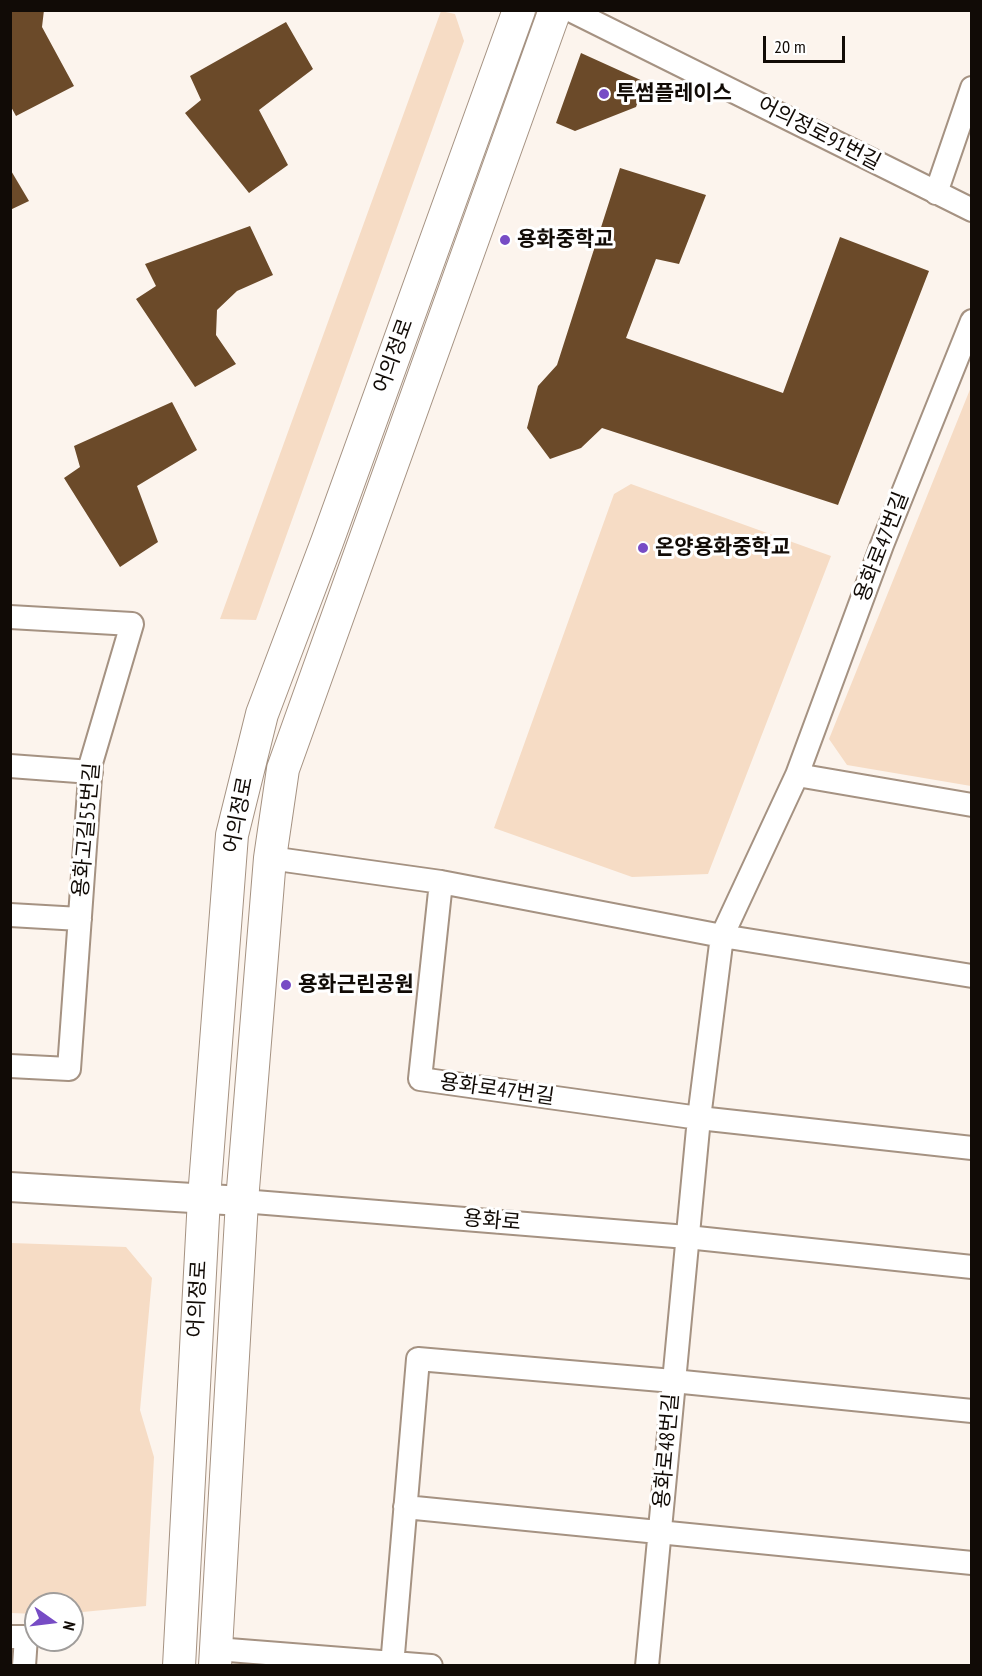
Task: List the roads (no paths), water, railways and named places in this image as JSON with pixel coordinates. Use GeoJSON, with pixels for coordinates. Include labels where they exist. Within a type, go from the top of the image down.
{"type":"FeatureCollection","features":[{"type":"Feature","properties":{"kind":"main road","name":"어의정로"},"geometry":{"type":"LineString","coordinates":[[179,1665],[204,1198],[232,835],[262,714],[327,542],[519,10]]}},
{"type":"Feature","properties":{"kind":"main road","name":"어의정로"},"geometry":{"type":"LineString","coordinates":[[215,1657],[242,1201],[270,858],[283,770],[555,10]]}},
{"type":"Feature","properties":{"kind":"street","name":"어의정로91번길"},"geometry":{"type":"LineString","coordinates":[[570,10],[972,210]]}},
{"type":"Feature","properties":{"kind":"street"},"geometry":{"type":"LineString","coordinates":[[936,193],[972,88]]}},
{"type":"Feature","properties":{"kind":"street","name":"용화로47번길"},"geometry":{"type":"LineString","coordinates":[[687,1237],[699,1118],[722,936],[797,775],[882,544],[972,321]]}},
{"type":"Feature","properties":{"kind":"street","name":"용화고길55번길"},"geometry":{"type":"LineString","coordinates":[[10,617],[132,624],[91,772],[69,1069],[10,1066]]}},
{"type":"Feature","properties":{"kind":"street"},"geometry":{"type":"LineString","coordinates":[[10,766],[91,772]]}},
{"type":"Feature","properties":{"kind":"street"},"geometry":{"type":"LineString","coordinates":[[797,775],[972,805]]}},
{"type":"Feature","properties":{"kind":"street"},"geometry":{"type":"LineString","coordinates":[[270,858],[441,882],[722,936],[972,976]]}},
{"type":"Feature","properties":{"kind":"street","name":"용화로47번길"},"geometry":{"type":"LineString","coordinates":[[441,882],[420,1079],[699,1118],[972,1148]]}},
{"type":"Feature","properties":{"kind":"street"},"geometry":{"type":"LineString","coordinates":[[10,915],[80,919]]}},
{"type":"Feature","properties":{"kind":"street","name":"용화로"},"geometry":{"type":"LineString","coordinates":[[10,1187],[204,1198],[687,1237],[972,1267]]}},
{"type":"Feature","properties":{"kind":"street","name":"용화로48번길"},"geometry":{"type":"LineString","coordinates":[[647,1665],[687,1237]]}},
{"type":"Feature","properties":{"kind":"street"},"geometry":{"type":"LineString","coordinates":[[392,1664],[418,1359],[673,1381],[972,1411]]}},
{"type":"Feature","properties":{"kind":"street"},"geometry":{"type":"LineString","coordinates":[[405,1506],[660,1534],[972,1563]]}},
{"type":"Feature","properties":{"kind":"street"},"geometry":{"type":"LineString","coordinates":[[18,1637],[24,1665]]}},
{"type":"Feature","properties":{"kind":"street"},"geometry":{"type":"LineString","coordinates":[[215,1657],[431,1665]]}},
{"type":"Feature","properties":{"kind":"place","name":"투썸플레이스"},"geometry":{"type":"Point","coordinates":[604,94]}},
{"type":"Feature","properties":{"kind":"place","name":"용화중학교"},"geometry":{"type":"Point","coordinates":[505,240]}},
{"type":"Feature","properties":{"kind":"place","name":"온양용화중학교"},"geometry":{"type":"Point","coordinates":[643,548]}},
{"type":"Feature","properties":{"kind":"place","name":"용화근린공원"},"geometry":{"type":"Point","coordinates":[286,985]}}]}
